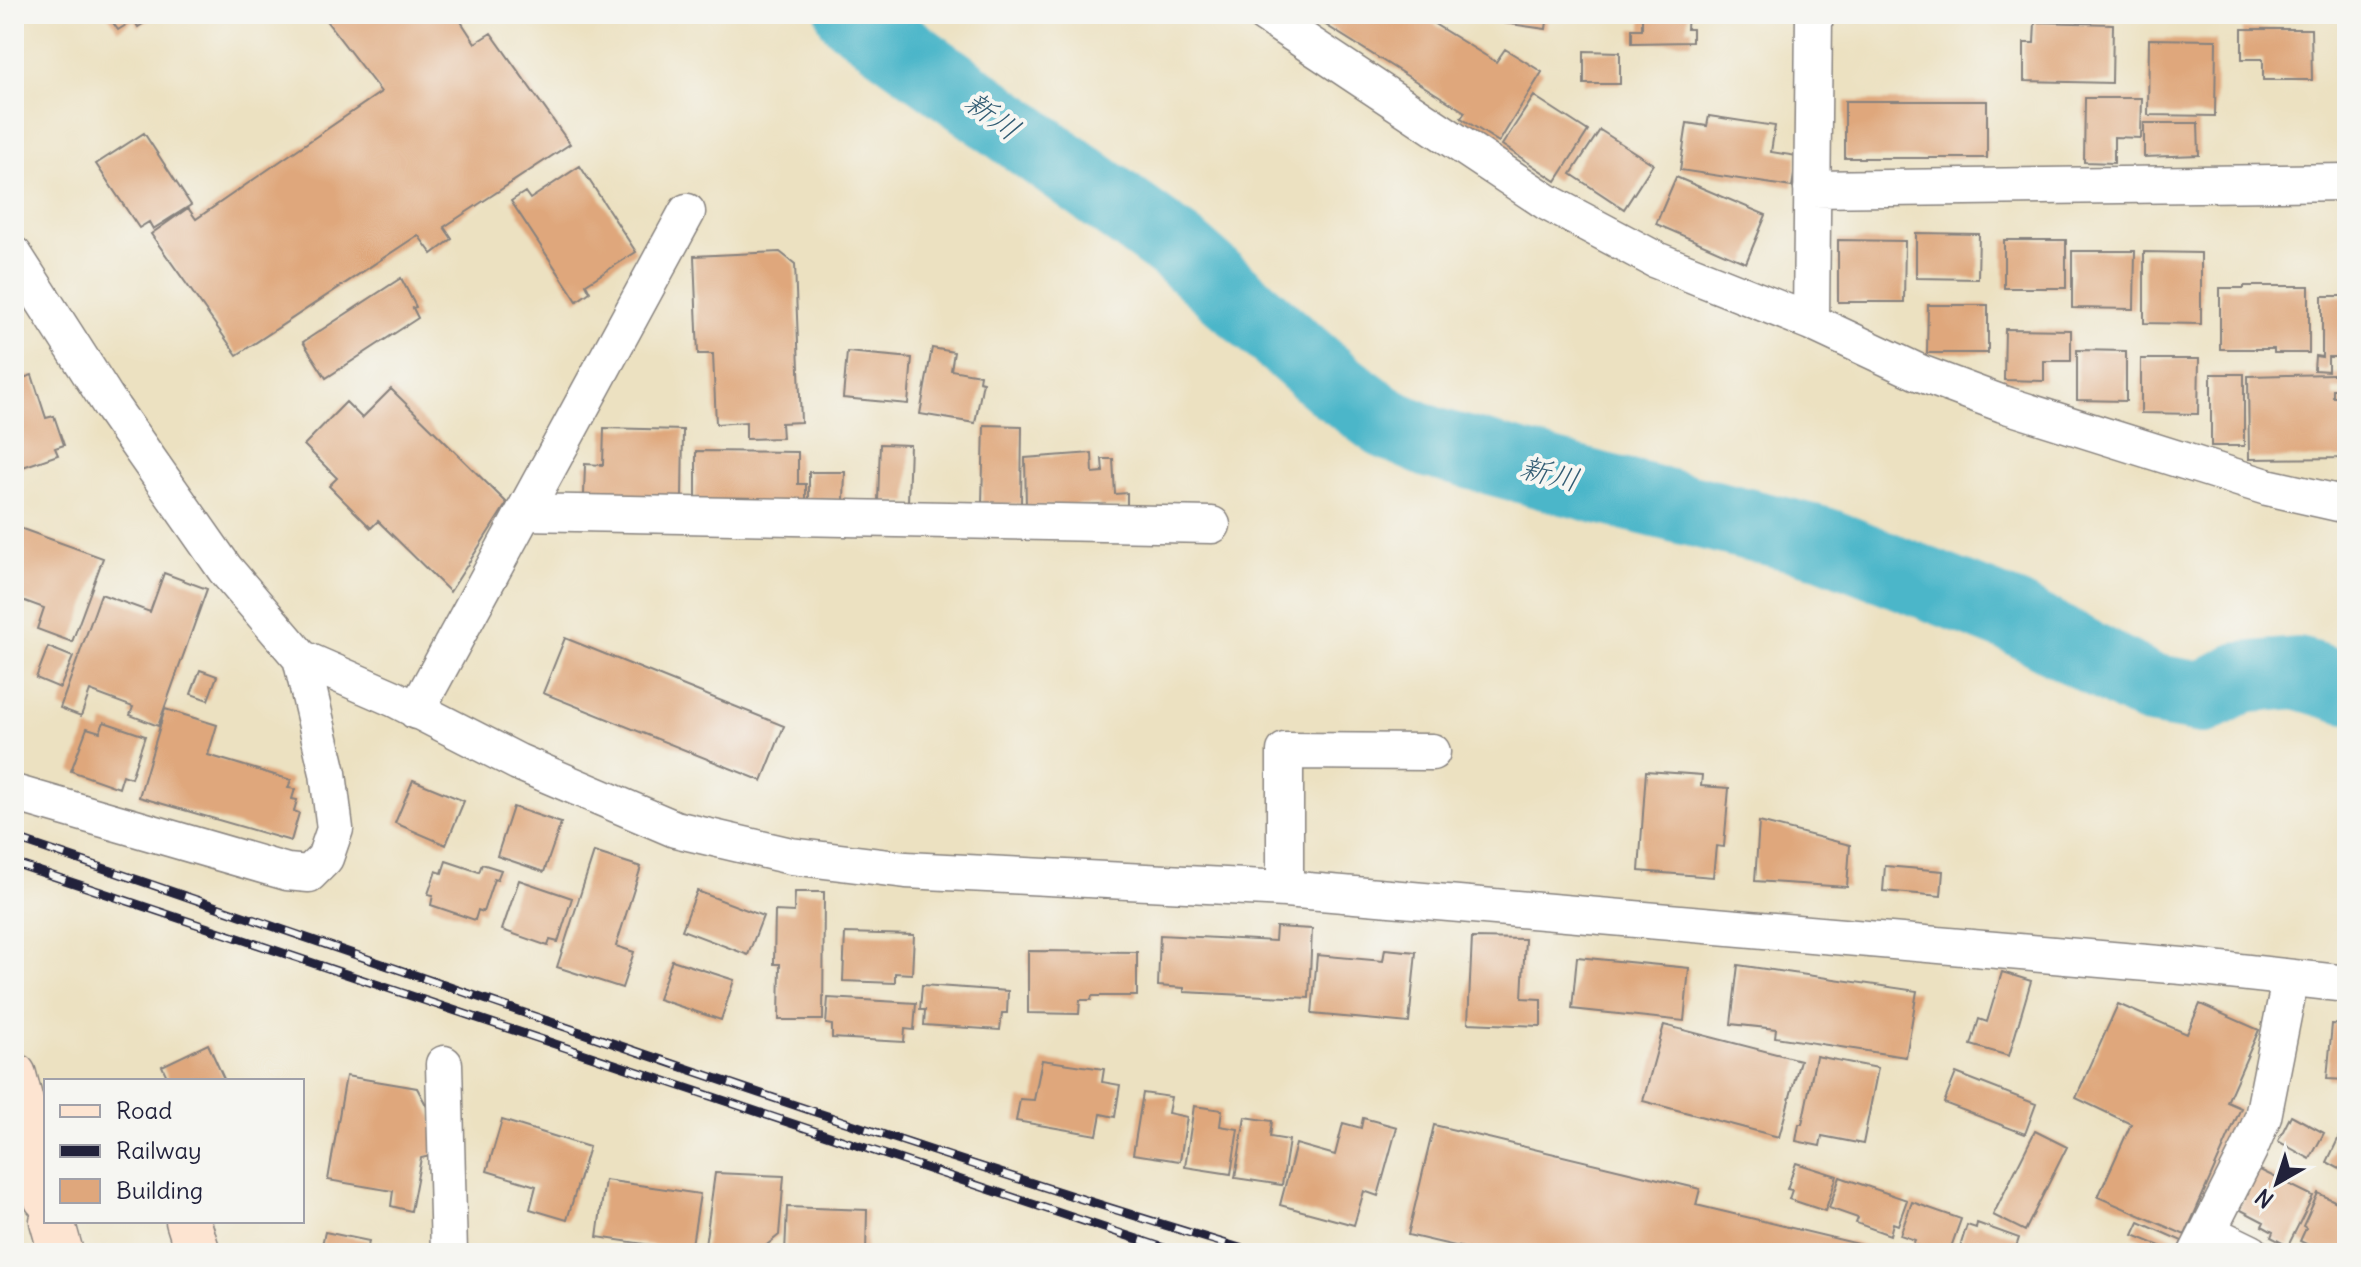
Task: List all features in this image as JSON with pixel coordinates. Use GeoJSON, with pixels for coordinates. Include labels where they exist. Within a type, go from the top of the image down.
{"type":"FeatureCollection","features":[{"type":"Feature","properties":{"kind":"street"},"geometry":{"type":"LineString","coordinates":[[1264,14],[1547,202],[1656,260],[1811,322],[1920,373],[2003,404],[2267,487],[2347,505]]}},
{"type":"Feature","properties":{"kind":"street"},"geometry":{"type":"LineString","coordinates":[[1811,322],[1814,14]]}},
{"type":"Feature","properties":{"kind":"street"},"geometry":{"type":"LineString","coordinates":[[1812,189],[2347,182]]}},
{"type":"Feature","properties":{"kind":"street"},"geometry":{"type":"LineString","coordinates":[[416,711],[687,212]]}},
{"type":"Feature","properties":{"kind":"street"},"geometry":{"type":"LineString","coordinates":[[14,255],[113,409],[225,569],[301,658],[518,762],[675,829],[791,856],[906,870],[1285,889],[2194,967],[2347,984]]}},
{"type":"Feature","properties":{"kind":"street"},"geometry":{"type":"LineString","coordinates":[[524,512],[1212,525]]}},
{"type":"Feature","properties":{"kind":"street"},"geometry":{"type":"LineString","coordinates":[[14,793],[287,872],[309,874],[325,858],[335,829],[328,773],[301,658]]}},
{"type":"Feature","properties":{"kind":"street"},"geometry":{"type":"LineString","coordinates":[[1285,889],[1285,751],[1432,752]]}},
{"type":"Feature","properties":{"kind":"street"},"geometry":{"type":"LineString","coordinates":[[2251,1253],[2202,1242],[2263,1117],[2290,980]]}},
{"type":"Feature","properties":{"kind":"street"},"geometry":{"type":"LineString","coordinates":[[444,1064],[449,1253]]}},
{"type":"Feature","properties":{"kind":"street"},"geometry":{"type":"LineString","coordinates":[[14,1075],[38,1140],[44,1184]]}},
{"type":"Feature","properties":{"kind":"street"},"geometry":{"type":"LineString","coordinates":[[53,1223],[61,1253]]}},
{"type":"Feature","properties":{"kind":"street"},"geometry":{"type":"LineString","coordinates":[[189,1223],[198,1253]]}},
{"type":"Feature","properties":{"kind":"building"},"geometry":{"type":"Polygon","coordinates":[[[107,14],[158,14],[138,27],[134,20],[118,30],[107,14]]]}},
{"type":"Feature","properties":{"kind":"building"},"geometry":{"type":"Polygon","coordinates":[[[321,14],[456,14],[475,43],[491,33],[570,144],[444,227],[452,239],[432,254],[418,235],[237,355],[151,234],[188,208],[196,219],[381,92],[321,14]]]}},
{"type":"Feature","properties":{"kind":"building"},"geometry":{"type":"Polygon","coordinates":[[[1308,14],[1418,14],[1496,62],[1505,49],[1542,72],[1499,142],[1461,118],[1465,112],[1308,14]]]}},
{"type":"Feature","properties":{"kind":"building"},"geometry":{"type":"Polygon","coordinates":[[[1504,14],[1548,14],[1546,29],[1503,23],[1504,14]]]}},
{"type":"Feature","properties":{"kind":"building"},"geometry":{"type":"Polygon","coordinates":[[[1642,14],[1688,14],[1687,29],[1692,29],[1692,42],[1632,43],[1632,29],[1642,29],[1642,14]]]}},
{"type":"Feature","properties":{"kind":"building"},"geometry":{"type":"Polygon","coordinates":[[[1845,14],[1892,14],[1892,21],[1845,21],[1845,14]]]}},
{"type":"Feature","properties":{"kind":"building"},"geometry":{"type":"Polygon","coordinates":[[[2035,22],[2113,24],[2112,83],[2024,81],[2024,43],[2034,43],[2035,22]]]}},
{"type":"Feature","properties":{"kind":"building"},"geometry":{"type":"Polygon","coordinates":[[[2242,29],[2311,29],[2312,80],[2263,80],[2263,59],[2242,59],[2242,29]]]}},
{"type":"Feature","properties":{"kind":"building"},"geometry":{"type":"Polygon","coordinates":[[[2149,39],[2216,40],[2215,116],[2148,115],[2149,39]]]}},
{"type":"Feature","properties":{"kind":"building"},"geometry":{"type":"Polygon","coordinates":[[[1584,51],[1620,52],[1620,84],[1584,84],[1584,51]]]}},
{"type":"Feature","properties":{"kind":"building"},"geometry":{"type":"Polygon","coordinates":[[[1534,96],[1588,131],[1556,181],[1502,145],[1534,96]]]}},
{"type":"Feature","properties":{"kind":"building"},"geometry":{"type":"Polygon","coordinates":[[[2085,98],[2142,98],[2141,138],[2114,137],[2114,163],[2084,162],[2085,98]]]}},
{"type":"Feature","properties":{"kind":"building"},"geometry":{"type":"Polygon","coordinates":[[[1845,101],[1987,101],[1987,158],[1845,158],[1845,101]]]}},
{"type":"Feature","properties":{"kind":"building"},"geometry":{"type":"Polygon","coordinates":[[[1709,116],[1775,126],[1771,152],[1797,156],[1792,187],[1680,170],[1687,123],[1707,126],[1709,116]]]}},
{"type":"Feature","properties":{"kind":"building"},"geometry":{"type":"Polygon","coordinates":[[[2144,123],[2198,123],[2199,155],[2144,157],[2144,123]]]}},
{"type":"Feature","properties":{"kind":"building"},"geometry":{"type":"Polygon","coordinates":[[[1600,130],[1653,164],[1624,209],[1571,174],[1600,130]]]}},
{"type":"Feature","properties":{"kind":"building"},"geometry":{"type":"Polygon","coordinates":[[[144,133],[191,205],[153,229],[149,222],[139,228],[96,164],[144,133]]]}},
{"type":"Feature","properties":{"kind":"building"},"geometry":{"type":"Polygon","coordinates":[[[580,166],[636,252],[586,284],[590,292],[577,301],[511,201],[525,192],[530,199],[580,166]]]}},
{"type":"Feature","properties":{"kind":"building"},"geometry":{"type":"Polygon","coordinates":[[[1676,177],[1766,215],[1746,263],[1656,224],[1676,177]]]}},
{"type":"Feature","properties":{"kind":"building"},"geometry":{"type":"Polygon","coordinates":[[[1916,233],[1979,234],[1978,279],[1916,278],[1916,233]]]}},
{"type":"Feature","properties":{"kind":"building"},"geometry":{"type":"Polygon","coordinates":[[[1838,240],[1905,241],[1904,302],[1838,302],[1838,240]]]}},
{"type":"Feature","properties":{"kind":"building"},"geometry":{"type":"Polygon","coordinates":[[[2004,240],[2066,240],[2066,288],[2004,288],[2004,240]]]}},
{"type":"Feature","properties":{"kind":"building"},"geometry":{"type":"Polygon","coordinates":[[[2072,251],[2135,251],[2134,309],[2072,308],[2072,251]]]}},
{"type":"Feature","properties":{"kind":"building"},"geometry":{"type":"Polygon","coordinates":[[[780,252],[795,264],[801,422],[781,423],[782,438],[746,439],[746,422],[716,424],[713,354],[698,354],[694,256],[780,252]]]}},
{"type":"Feature","properties":{"kind":"building"},"geometry":{"type":"Polygon","coordinates":[[[2144,252],[2201,253],[2201,324],[2144,323],[2144,252]]]}},
{"type":"Feature","properties":{"kind":"building"},"geometry":{"type":"Polygon","coordinates":[[[401,278],[416,307],[413,308],[418,318],[326,378],[303,342],[401,278]]]}},
{"type":"Feature","properties":{"kind":"building"},"geometry":{"type":"Polygon","coordinates":[[[2309,286],[2309,353],[2274,353],[2274,349],[2220,349],[2220,288],[2309,286]]]}},
{"type":"Feature","properties":{"kind":"building"},"geometry":{"type":"Polygon","coordinates":[[[2322,296],[2347,296],[2347,357],[2328,357],[2328,371],[2314,370],[2315,356],[2322,357],[2322,296]]]}},
{"type":"Feature","properties":{"kind":"building"},"geometry":{"type":"Polygon","coordinates":[[[1928,305],[1988,305],[1988,353],[1927,353],[1928,305]]]}},
{"type":"Feature","properties":{"kind":"building"},"geometry":{"type":"Polygon","coordinates":[[[2005,329],[2071,330],[2071,361],[2044,361],[2044,381],[2004,380],[2005,329]]]}},
{"type":"Feature","properties":{"kind":"building"},"geometry":{"type":"Polygon","coordinates":[[[932,348],[954,352],[951,370],[980,375],[979,381],[983,382],[975,423],[920,414],[932,348]]]}},
{"type":"Feature","properties":{"kind":"building"},"geometry":{"type":"Polygon","coordinates":[[[2077,350],[2126,351],[2126,401],[2077,400],[2077,350]]]}},
{"type":"Feature","properties":{"kind":"building"},"geometry":{"type":"Polygon","coordinates":[[[847,352],[912,358],[908,404],[843,398],[847,352]]]}},
{"type":"Feature","properties":{"kind":"building"},"geometry":{"type":"Polygon","coordinates":[[[2141,359],[2199,359],[2198,414],[2141,413],[2141,359]]]}},
{"type":"Feature","properties":{"kind":"building"},"geometry":{"type":"Polygon","coordinates":[[[2211,374],[2244,374],[2244,446],[2211,446],[2211,374]]]}},
{"type":"Feature","properties":{"kind":"building"},"geometry":{"type":"Polygon","coordinates":[[[2347,374],[2347,389],[2333,389],[2333,397],[2347,397],[2347,458],[2249,459],[2248,376],[2347,374]]]}},
{"type":"Feature","properties":{"kind":"building"},"geometry":{"type":"Polygon","coordinates":[[[32,375],[46,418],[54,416],[64,445],[55,448],[58,455],[14,470],[14,381],[32,375]]]}},
{"type":"Feature","properties":{"kind":"building"},"geometry":{"type":"Polygon","coordinates":[[[391,389],[507,503],[450,592],[378,521],[371,528],[329,486],[337,478],[304,445],[346,402],[362,418],[391,389]]]}},
{"type":"Feature","properties":{"kind":"building"},"geometry":{"type":"Polygon","coordinates":[[[984,425],[1022,426],[1021,504],[982,504],[984,425]]]}},
{"type":"Feature","properties":{"kind":"building"},"geometry":{"type":"Polygon","coordinates":[[[604,428],[683,430],[682,498],[584,495],[585,464],[603,465],[604,428]]]}},
{"type":"Feature","properties":{"kind":"building"},"geometry":{"type":"Polygon","coordinates":[[[880,444],[910,445],[908,502],[878,501],[880,444]]]}},
{"type":"Feature","properties":{"kind":"building"},"geometry":{"type":"Polygon","coordinates":[[[696,451],[798,452],[798,484],[806,484],[806,504],[696,503],[696,451]]]}},
{"type":"Feature","properties":{"kind":"building"},"geometry":{"type":"Polygon","coordinates":[[[1092,453],[1093,473],[1103,472],[1102,459],[1113,459],[1115,494],[1127,493],[1127,506],[1026,507],[1025,458],[1092,453]]]}},
{"type":"Feature","properties":{"kind":"building"},"geometry":{"type":"Polygon","coordinates":[[[809,472],[845,472],[844,500],[809,499],[809,472]]]}},
{"type":"Feature","properties":{"kind":"building"},"geometry":{"type":"Polygon","coordinates":[[[14,526],[103,558],[72,642],[37,629],[44,608],[14,597],[14,526]]]}},
{"type":"Feature","properties":{"kind":"building"},"geometry":{"type":"Polygon","coordinates":[[[164,573],[207,589],[158,726],[130,715],[133,707],[90,691],[81,716],[60,708],[101,594],[150,612],[164,573]]]}},
{"type":"Feature","properties":{"kind":"building"},"geometry":{"type":"Polygon","coordinates":[[[565,638],[784,726],[762,781],[543,693],[565,638]]]}},
{"type":"Feature","properties":{"kind":"building"},"geometry":{"type":"Polygon","coordinates":[[[48,647],[73,657],[60,688],[36,678],[48,647]]]}},
{"type":"Feature","properties":{"kind":"building"},"geometry":{"type":"Polygon","coordinates":[[[200,670],[217,676],[208,700],[191,694],[200,670]]]}},
{"type":"Feature","properties":{"kind":"building"},"geometry":{"type":"Polygon","coordinates":[[[165,709],[217,725],[208,755],[291,780],[288,788],[295,789],[292,799],[297,800],[294,811],[299,813],[291,841],[139,797],[165,709]]]}},
{"type":"Feature","properties":{"kind":"building"},"geometry":{"type":"Polygon","coordinates":[[[104,722],[145,736],[131,778],[123,775],[119,788],[71,771],[87,728],[100,732],[104,722]]]}},
{"type":"Feature","properties":{"kind":"building"},"geometry":{"type":"Polygon","coordinates":[[[1646,771],[1702,775],[1701,786],[1729,788],[1724,847],[1716,846],[1713,877],[1639,871],[1646,771]]]}},
{"type":"Feature","properties":{"kind":"building"},"geometry":{"type":"Polygon","coordinates":[[[413,780],[464,801],[446,845],[395,823],[413,780]]]}},
{"type":"Feature","properties":{"kind":"building"},"geometry":{"type":"Polygon","coordinates":[[[513,807],[561,823],[544,872],[497,856],[513,807]]]}},
{"type":"Feature","properties":{"kind":"building"},"geometry":{"type":"Polygon","coordinates":[[[1759,822],[1850,845],[1847,887],[1755,881],[1759,822]]]}},
{"type":"Feature","properties":{"kind":"building"},"geometry":{"type":"Polygon","coordinates":[[[594,852],[641,867],[616,946],[634,952],[622,988],[557,967],[594,852]]]}},
{"type":"Feature","properties":{"kind":"building"},"geometry":{"type":"Polygon","coordinates":[[[446,861],[479,872],[482,864],[501,870],[497,880],[494,879],[483,912],[478,910],[475,920],[431,905],[433,895],[428,894],[436,871],[442,873],[446,861]]]}},
{"type":"Feature","properties":{"kind":"building"},"geometry":{"type":"Polygon","coordinates":[[[1885,866],[1943,871],[1941,896],[1883,891],[1885,866]]]}},
{"type":"Feature","properties":{"kind":"building"},"geometry":{"type":"Polygon","coordinates":[[[519,880],[572,898],[558,942],[550,940],[548,946],[502,930],[519,880]]]}},
{"type":"Feature","properties":{"kind":"building"},"geometry":{"type":"Polygon","coordinates":[[[697,891],[763,916],[748,955],[682,930],[697,891]]]}},
{"type":"Feature","properties":{"kind":"building"},"geometry":{"type":"Polygon","coordinates":[[[795,892],[824,892],[823,1020],[779,1020],[780,964],[774,964],[775,911],[794,912],[795,892]]]}},
{"type":"Feature","properties":{"kind":"building"},"geometry":{"type":"Polygon","coordinates":[[[1276,927],[1312,929],[1309,998],[1184,992],[1184,988],[1158,986],[1160,935],[1275,941],[1276,927]]]}},
{"type":"Feature","properties":{"kind":"building"},"geometry":{"type":"Polygon","coordinates":[[[845,933],[914,935],[912,974],[895,973],[895,983],[843,981],[845,933]]]}},
{"type":"Feature","properties":{"kind":"building"},"geometry":{"type":"Polygon","coordinates":[[[1472,938],[1525,939],[1522,998],[1541,999],[1541,1026],[1468,1023],[1472,938]]]}},
{"type":"Feature","properties":{"kind":"building"},"geometry":{"type":"Polygon","coordinates":[[[1385,949],[1416,952],[1409,1023],[1312,1014],[1317,955],[1383,961],[1385,949]]]}},
{"type":"Feature","properties":{"kind":"building"},"geometry":{"type":"Polygon","coordinates":[[[1028,951],[1137,952],[1137,996],[1092,996],[1091,1000],[1080,1000],[1079,1014],[1028,1013],[1028,951]]]}},
{"type":"Feature","properties":{"kind":"building"},"geometry":{"type":"Polygon","coordinates":[[[1577,957],[1689,968],[1684,1021],[1572,1009],[1577,957]]]}},
{"type":"Feature","properties":{"kind":"building"},"geometry":{"type":"Polygon","coordinates":[[[672,960],[734,980],[721,1020],[658,999],[672,960]]]}},
{"type":"Feature","properties":{"kind":"building"},"geometry":{"type":"Polygon","coordinates":[[[1738,965],[1917,991],[1906,1057],[1775,1037],[1776,1029],[1731,1024],[1738,965]]]}},
{"type":"Feature","properties":{"kind":"building"},"geometry":{"type":"Polygon","coordinates":[[[2002,972],[2031,981],[2009,1056],[1971,1045],[1979,1019],[1987,1022],[2002,972]]]}},
{"type":"Feature","properties":{"kind":"building"},"geometry":{"type":"Polygon","coordinates":[[[922,985],[1008,991],[1007,1013],[1002,1013],[1000,1030],[924,1025],[925,1010],[920,1010],[922,985]]]}},
{"type":"Feature","properties":{"kind":"building"},"geometry":{"type":"Polygon","coordinates":[[[828,998],[916,1003],[914,1030],[905,1029],[904,1042],[832,1038],[832,1025],[826,1024],[828,998]]]}},
{"type":"Feature","properties":{"kind":"building"},"geometry":{"type":"Polygon","coordinates":[[[2118,1004],[2187,1034],[2200,1004],[2259,1030],[2227,1102],[2241,1108],[2185,1235],[2098,1197],[2131,1124],[2076,1098],[2118,1004]]]}},
{"type":"Feature","properties":{"kind":"building"},"geometry":{"type":"Polygon","coordinates":[[[2332,1024],[2347,1025],[2347,1080],[2327,1079],[2332,1024]]]}},
{"type":"Feature","properties":{"kind":"building"},"geometry":{"type":"Polygon","coordinates":[[[1664,1025],[1800,1060],[1779,1137],[1643,1101],[1664,1025]]]}},
{"type":"Feature","properties":{"kind":"building"},"geometry":{"type":"Polygon","coordinates":[[[208,1044],[224,1079],[168,1079],[162,1066],[208,1044]]]}},
{"type":"Feature","properties":{"kind":"building"},"geometry":{"type":"Polygon","coordinates":[[[1816,1056],[1878,1068],[1863,1144],[1822,1136],[1820,1146],[1796,1141],[1816,1056]]]}},
{"type":"Feature","properties":{"kind":"building"},"geometry":{"type":"Polygon","coordinates":[[[1042,1060],[1104,1069],[1102,1082],[1120,1085],[1115,1117],[1101,1114],[1097,1135],[1016,1121],[1020,1099],[1034,1100],[1042,1060]]]}},
{"type":"Feature","properties":{"kind":"building"},"geometry":{"type":"Polygon","coordinates":[[[1956,1073],[2036,1104],[2025,1134],[1944,1103],[1956,1073]]]}},
{"type":"Feature","properties":{"kind":"building"},"geometry":{"type":"Polygon","coordinates":[[[346,1076],[417,1088],[432,1116],[439,1154],[421,1158],[411,1211],[391,1206],[393,1191],[328,1180],[346,1076]]]}},
{"type":"Feature","properties":{"kind":"building"},"geometry":{"type":"Polygon","coordinates":[[[1143,1093],[1171,1097],[1168,1113],[1187,1117],[1180,1161],[1133,1154],[1143,1093]]]}},
{"type":"Feature","properties":{"kind":"building"},"geometry":{"type":"Polygon","coordinates":[[[1194,1106],[1222,1110],[1220,1126],[1238,1129],[1231,1174],[1185,1167],[1194,1106]]]}},
{"type":"Feature","properties":{"kind":"building"},"geometry":{"type":"Polygon","coordinates":[[[2291,1115],[2324,1133],[2310,1159],[2278,1141],[2291,1115]]]}},
{"type":"Feature","properties":{"kind":"building"},"geometry":{"type":"Polygon","coordinates":[[[1245,1117],[1272,1121],[1270,1137],[1289,1140],[1282,1185],[1235,1178],[1245,1117]]]}},
{"type":"Feature","properties":{"kind":"building"},"geometry":{"type":"Polygon","coordinates":[[[1363,1118],[1397,1127],[1378,1196],[1364,1191],[1354,1225],[1280,1205],[1296,1144],[1335,1155],[1343,1123],[1361,1128],[1363,1118]]]}},
{"type":"Feature","properties":{"kind":"building"},"geometry":{"type":"Polygon","coordinates":[[[502,1120],[589,1147],[567,1220],[530,1209],[536,1186],[487,1171],[502,1120]]]}},
{"type":"Feature","properties":{"kind":"building"},"geometry":{"type":"Polygon","coordinates":[[[1434,1125],[1700,1189],[1696,1205],[1875,1248],[1874,1253],[1485,1253],[1408,1235],[1434,1125]]]}},
{"type":"Feature","properties":{"kind":"building"},"geometry":{"type":"Polygon","coordinates":[[[2035,1131],[2067,1147],[2025,1231],[1993,1215],[2035,1131]]]}},
{"type":"Feature","properties":{"kind":"building"},"geometry":{"type":"Polygon","coordinates":[[[2339,1137],[2347,1141],[2347,1173],[2327,1162],[2339,1137]]]}},
{"type":"Feature","properties":{"kind":"building"},"geometry":{"type":"Polygon","coordinates":[[[1796,1163],[1837,1176],[1825,1211],[1789,1199],[1792,1190],[1787,1189],[1796,1163]]]}},
{"type":"Feature","properties":{"kind":"building"},"geometry":{"type":"Polygon","coordinates":[[[2258,1169],[2313,1196],[2288,1246],[2271,1237],[2273,1232],[2262,1226],[2264,1222],[2239,1209],[2258,1169]]]}},
{"type":"Feature","properties":{"kind":"building"},"geometry":{"type":"Polygon","coordinates":[[[715,1173],[784,1176],[779,1235],[757,1253],[704,1253],[715,1173]]]}},
{"type":"Feature","properties":{"kind":"building"},"geometry":{"type":"Polygon","coordinates":[[[1840,1177],[1907,1200],[1898,1225],[1893,1223],[1890,1235],[1856,1223],[1858,1218],[1829,1208],[1840,1177]]]}},
{"type":"Feature","properties":{"kind":"building"},"geometry":{"type":"Polygon","coordinates":[[[605,1180],[700,1194],[691,1251],[597,1237],[605,1180]]]}},
{"type":"Feature","properties":{"kind":"building"},"geometry":{"type":"Polygon","coordinates":[[[2318,1193],[2347,1207],[2347,1253],[2325,1253],[2300,1241],[2306,1228],[2303,1226],[2318,1193]]]}},
{"type":"Feature","properties":{"kind":"building"},"geometry":{"type":"Polygon","coordinates":[[[1912,1202],[1961,1219],[1949,1253],[1939,1253],[1913,1244],[1915,1240],[1900,1235],[1912,1202]]]}},
{"type":"Feature","properties":{"kind":"building"},"geometry":{"type":"Polygon","coordinates":[[[787,1207],[867,1210],[866,1253],[785,1253],[787,1207]]]}},
{"type":"Feature","properties":{"kind":"building"},"geometry":{"type":"Polygon","coordinates":[[[2139,1222],[2182,1241],[2177,1253],[2133,1235],[2139,1222]]]}},
{"type":"Feature","properties":{"kind":"building"},"geometry":{"type":"Polygon","coordinates":[[[1977,1223],[2019,1238],[2014,1253],[1958,1253],[1967,1225],[1976,1228],[1977,1223]]]}},
{"type":"Feature","properties":{"kind":"building"},"geometry":{"type":"Polygon","coordinates":[[[325,1232],[369,1241],[367,1253],[320,1253],[325,1232]]]}},
{"type":"Feature","properties":{"kind":"waterway","name":"新川"},"geometry":{"type":"LineString","coordinates":[[852,14],[1182,252],[1331,382],[1386,423],[1432,443],[1824,543],[2015,618],[2150,689],[2203,698],[2240,678],[2297,673],[2347,688]]}},
{"type":"Feature","properties":{"kind":"railway"},"geometry":{"type":"LineString","coordinates":[[14,838],[788,1103],[1256,1253]]}},
{"type":"Feature","properties":{"kind":"railway"},"geometry":{"type":"LineString","coordinates":[[14,863],[1179,1253]]}}]}
